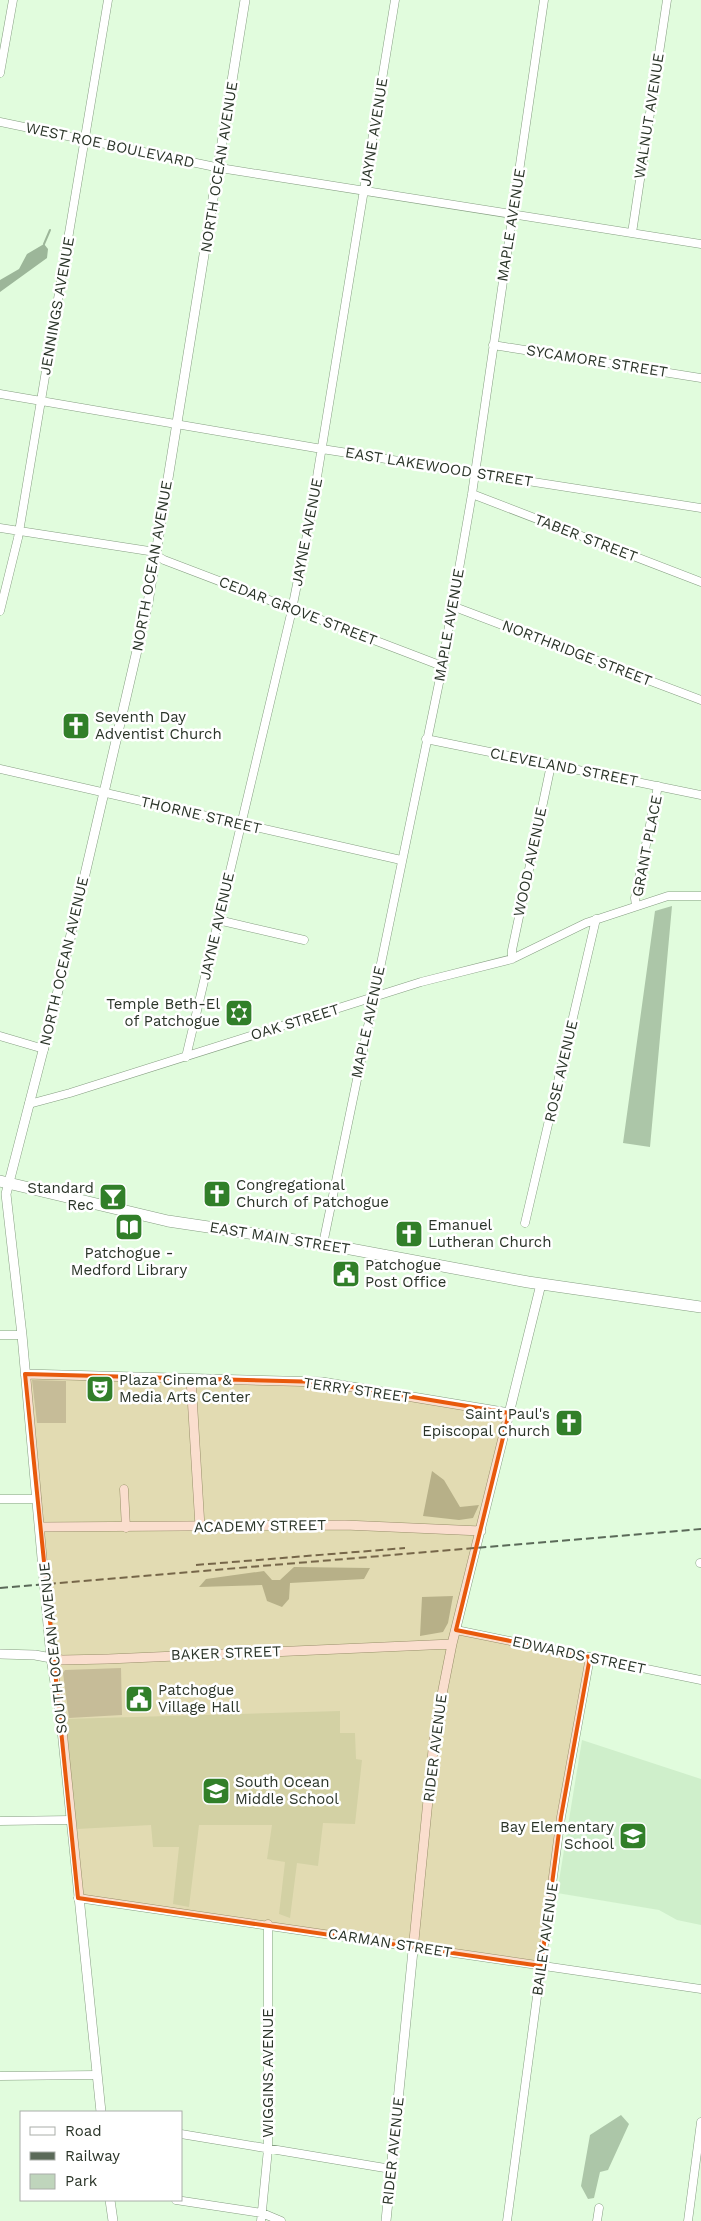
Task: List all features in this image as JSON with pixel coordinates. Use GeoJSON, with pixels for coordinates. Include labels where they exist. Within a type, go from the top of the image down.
{"type":"FeatureCollection","features":[{"type":"Feature","properties":{"kind":"main road","name":"EAST MAIN STREET"},"geometry":{"type":"LineString","coordinates":[[4,1182],[149,1217],[323,1244],[541,1284],[701,1307]]}},
{"type":"Feature","properties":{"kind":"street"},"geometry":{"type":"LineString","coordinates":[[0,73],[13,0]]}},
{"type":"Feature","properties":{"kind":"street","name":"JENNINGS AVENUE"},"geometry":{"type":"LineString","coordinates":[[0,611],[19,531],[108,0]]}},
{"type":"Feature","properties":{"kind":"street","name":"NORTH OCEAN AVENUE"},"geometry":{"type":"LineString","coordinates":[[4,1182],[44,1049],[148,603],[220,168],[245,0]]}},
{"type":"Feature","properties":{"kind":"street","name":"JAYNE AVENUE"},"geometry":{"type":"LineString","coordinates":[[186,1057],[292,610],[310,520],[395,0]]}},
{"type":"Feature","properties":{"kind":"street","name":"MAPLE AVENUE"},"geometry":{"type":"LineString","coordinates":[[323,1244],[442,666],[472,494],[492,345],[544,0]]}},
{"type":"Feature","properties":{"kind":"street","name":"WALNUT AVENUE"},"geometry":{"type":"LineString","coordinates":[[632,233],[667,0]]}},
{"type":"Feature","properties":{"kind":"street","name":"WEST ROE BOULEVARD"},"geometry":{"type":"LineString","coordinates":[[0,122],[220,168],[701,244]]}},
{"type":"Feature","properties":{"kind":"street","name":"SYCAMORE STREET"},"geometry":{"type":"LineString","coordinates":[[492,345],[701,378]]}},
{"type":"Feature","properties":{"kind":"street","name":"EAST LAKEWOOD STREET"},"geometry":{"type":"LineString","coordinates":[[0,394],[322,449],[701,508]]}},
{"type":"Feature","properties":{"kind":"street","name":"TABER STREET"},"geometry":{"type":"LineString","coordinates":[[472,494],[701,582]]}},
{"type":"Feature","properties":{"kind":"street","name":"CEDAR GROVE STREET"},"geometry":{"type":"LineString","coordinates":[[0,528],[149,551],[164,560],[442,666]]}},
{"type":"Feature","properties":{"kind":"street","name":"NORTHRIDGE STREET"},"geometry":{"type":"LineString","coordinates":[[452,606],[701,700]]}},
{"type":"Feature","properties":{"kind":"street","name":"CLEVELAND STREET"},"geometry":{"type":"LineString","coordinates":[[426,739],[701,795]]}},
{"type":"Feature","properties":{"kind":"street","name":"WOOD AVENUE"},"geometry":{"type":"LineString","coordinates":[[512,959],[512,950],[551,765]]}},
{"type":"Feature","properties":{"kind":"street","name":"THORNE STREET"},"geometry":{"type":"LineString","coordinates":[[0,769],[401,860]]}},
{"type":"Feature","properties":{"kind":"street","name":"GRANT PLACE"},"geometry":{"type":"LineString","coordinates":[[636,906],[634,898],[658,786]]}},
{"type":"Feature","properties":{"kind":"street","name":"OAK STREET"},"geometry":{"type":"LineString","coordinates":[[29,1104],[186,1057],[430,979],[512,959],[596,919],[636,906],[672,895],[701,896]]}},
{"type":"Feature","properties":{"kind":"street","name":"ROSE AVENUE"},"geometry":{"type":"LineString","coordinates":[[526,1223],[596,919]]}},
{"type":"Feature","properties":{"kind":"street"},"geometry":{"type":"LineString","coordinates":[[218,920],[304,940]]}},
{"type":"Feature","properties":{"kind":"street"},"geometry":{"type":"LineString","coordinates":[[0,1036],[44,1049]]}},
{"type":"Feature","properties":{"kind":"street","name":"SOUTH OCEAN AVENUE"},"geometry":{"type":"LineString","coordinates":[[4,1182],[22,1335],[51,1658],[61,1720],[78,1898],[102,2111]]}},
{"type":"Feature","properties":{"kind":"street","name":"RIDER AVENUE"},"geometry":{"type":"LineString","coordinates":[[386,2221],[435,1730],[452,1644],[541,1284]]}},
{"type":"Feature","properties":{"kind":"street"},"geometry":{"type":"LineString","coordinates":[[0,1335],[22,1335]]}},
{"type":"Feature","properties":{"kind":"street","name":"TERRY STREET"},"geometry":{"type":"LineString","coordinates":[[25,1374],[322,1382],[509,1413]]}},
{"type":"Feature","properties":{"kind":"street"},"geometry":{"type":"LineString","coordinates":[[191,1379],[200,1527]]}},
{"type":"Feature","properties":{"kind":"street"},"geometry":{"type":"LineString","coordinates":[[124,1489],[126,1528]]}},
{"type":"Feature","properties":{"kind":"street"},"geometry":{"type":"LineString","coordinates":[[0,1499],[37,1499]]}},
{"type":"Feature","properties":{"kind":"street","name":"ACADEMY STREET"},"geometry":{"type":"LineString","coordinates":[[40,1527],[126,1528],[345,1525],[480,1531]]}},
{"type":"Feature","properties":{"kind":"street","name":"EDWARDS STREET"},"geometry":{"type":"LineString","coordinates":[[456,1630],[701,1680]]}},
{"type":"Feature","properties":{"kind":"street","name":"BAKER STREET"},"geometry":{"type":"LineString","coordinates":[[0,1654],[61,1660],[108,1660],[169,1655],[452,1644]]}},
{"type":"Feature","properties":{"kind":"street","name":"BAILEY AVENUE"},"geometry":{"type":"LineString","coordinates":[[507,2221],[561,1817],[590,1657]]}},
{"type":"Feature","properties":{"kind":"street"},"geometry":{"type":"LineString","coordinates":[[0,1821],[71,1820]]}},
{"type":"Feature","properties":{"kind":"street","name":"CARMAN STREET"},"geometry":{"type":"LineString","coordinates":[[78,1898],[268,1924],[701,1989]]}},
{"type":"Feature","properties":{"kind":"street","name":"WIGGINS AVENUE"},"geometry":{"type":"LineString","coordinates":[[261,2217],[268,2149],[268,1924]]}},
{"type":"Feature","properties":{"kind":"street"},"geometry":{"type":"LineString","coordinates":[[0,2076],[97,2075]]}},
{"type":"Feature","properties":{"kind":"street"},"geometry":{"type":"LineString","coordinates":[[688,2221],[701,2122]]}},
{"type":"Feature","properties":{"kind":"street"},"geometry":{"type":"LineString","coordinates":[[182,2134],[392,2169]]}},
{"type":"Feature","properties":{"kind":"street"},"geometry":{"type":"LineString","coordinates":[[110,2201],[112,2221]]}},
{"type":"Feature","properties":{"kind":"street"},"geometry":{"type":"LineString","coordinates":[[181,2201],[280,2221]]}},
{"type":"Feature","properties":{"kind":"street"},"geometry":{"type":"LineString","coordinates":[[597,2221],[599,2208]]}},
{"type":"Feature","properties":{"kind":"highlighted area"},"geometry":{"type":"Polygon","coordinates":[[[25,1374],[322,1382],[509,1413],[456,1630],[590,1657],[561,1817],[541,1966],[78,1898],[25,1374]]]}},
{"type":"Feature","properties":{"kind":"shaded area"},"geometry":{"type":"Polygon","coordinates":[[[44,244],[48,249],[47,258],[0,292],[0,280],[19,269],[27,254],[44,244]]]}},
{"type":"Feature","properties":{"kind":"shaded area"},"geometry":{"type":"Polygon","coordinates":[[[672,906],[650,1147],[623,1143],[655,911],[672,906]]]}},
{"type":"Feature","properties":{"kind":"shaded area"},"geometry":{"type":"Polygon","coordinates":[[[432,1471],[444,1480],[460,1507],[479,1505],[473,1518],[459,1520],[423,1516],[432,1471]]]}},
{"type":"Feature","properties":{"kind":"shaded area"},"geometry":{"type":"Polygon","coordinates":[[[294,1567],[370,1568],[364,1579],[290,1583],[289,1599],[282,1607],[267,1601],[262,1585],[199,1587],[206,1579],[264,1571],[272,1580],[280,1580],[294,1567]]]}},
{"type":"Feature","properties":{"kind":"shaded area"},"geometry":{"type":"Polygon","coordinates":[[[453,1596],[448,1623],[443,1632],[420,1636],[422,1597],[453,1596]]]}},
{"type":"Feature","properties":{"kind":"shaded area","name":"South Ocean Middle School"},"geometry":{"type":"Polygon","coordinates":[[[340,1711],[340,1733],[355,1733],[356,1759],[362,1760],[355,1824],[323,1823],[318,1866],[297,1863],[290,1918],[279,1914],[285,1862],[267,1859],[272,1825],[199,1825],[189,1907],[173,1904],[179,1847],[153,1847],[151,1825],[77,1829],[64,1719],[340,1711]]]}},
{"type":"Feature","properties":{"kind":"shaded area","name":"Bay Elementary School"},"geometry":{"type":"Polygon","coordinates":[[[582,1740],[701,1779],[701,1925],[677,1920],[659,1910],[557,1893],[582,1740]]]}},
{"type":"Feature","properties":{"kind":"shaded area"},"geometry":{"type":"Polygon","coordinates":[[[621,2115],[629,2124],[608,2170],[600,2172],[594,2198],[588,2199],[581,2186],[590,2135],[621,2115]]]}},
{"type":"Feature","properties":{"kind":"green space"},"geometry":{"type":"Polygon","coordinates":[[[32,1380],[66,1381],[66,1423],[37,1423],[32,1380]]]}},
{"type":"Feature","properties":{"kind":"green space"},"geometry":{"type":"Polygon","coordinates":[[[121,1668],[122,1715],[69,1718],[63,1673],[65,1670],[121,1668]]]}},
{"type":"Feature","properties":{"kind":"waterway"},"geometry":{"type":"LineString","coordinates":[[44,244],[50,230]]}},
{"type":"Feature","properties":{"kind":"railway"},"geometry":{"type":"LineString","coordinates":[[0,1588],[701,1529]]}},
{"type":"Feature","properties":{"kind":"railway"},"geometry":{"type":"LineString","coordinates":[[196,1565],[405,1548]]}},
{"type":"Feature","properties":{"kind":"place","name":"Seventh Day Adventist Church"},"geometry":{"type":"Point","coordinates":[76,726]}},
{"type":"Feature","properties":{"kind":"place","name":"Temple Beth-El of Patchogue"},"geometry":{"type":"Point","coordinates":[239,1013]}},
{"type":"Feature","properties":{"kind":"place","name":"Congregational Church of Patchogue"},"geometry":{"type":"Point","coordinates":[217,1194]}},
{"type":"Feature","properties":{"kind":"place","name":"Standard Rec"},"geometry":{"type":"Point","coordinates":[113,1197]}},
{"type":"Feature","properties":{"kind":"place","name":"Patchogue - Medford Library"},"geometry":{"type":"Point","coordinates":[129,1227]}},
{"type":"Feature","properties":{"kind":"place","name":"Emanuel Lutheran Church"},"geometry":{"type":"Point","coordinates":[409,1234]}},
{"type":"Feature","properties":{"kind":"place","name":"Patchogue Post Office"},"geometry":{"type":"Point","coordinates":[346,1274]}},
{"type":"Feature","properties":{"kind":"place","name":"Plaza Cinema & Media Arts Center"},"geometry":{"type":"Point","coordinates":[100,1389]}},
{"type":"Feature","properties":{"kind":"place","name":"Saint Paul's Episcopal Church"},"geometry":{"type":"Point","coordinates":[569,1423]}},
{"type":"Feature","properties":{"kind":"place","name":"Patchogue Village Hall"},"geometry":{"type":"Point","coordinates":[139,1699]}},
{"type":"Feature","properties":{"kind":"place","name":"South Ocean Middle School"},"geometry":{"type":"Point","coordinates":[216,1791]}},
{"type":"Feature","properties":{"kind":"place","name":"Bay Elementary School"},"geometry":{"type":"Point","coordinates":[633,1836]}}]}
